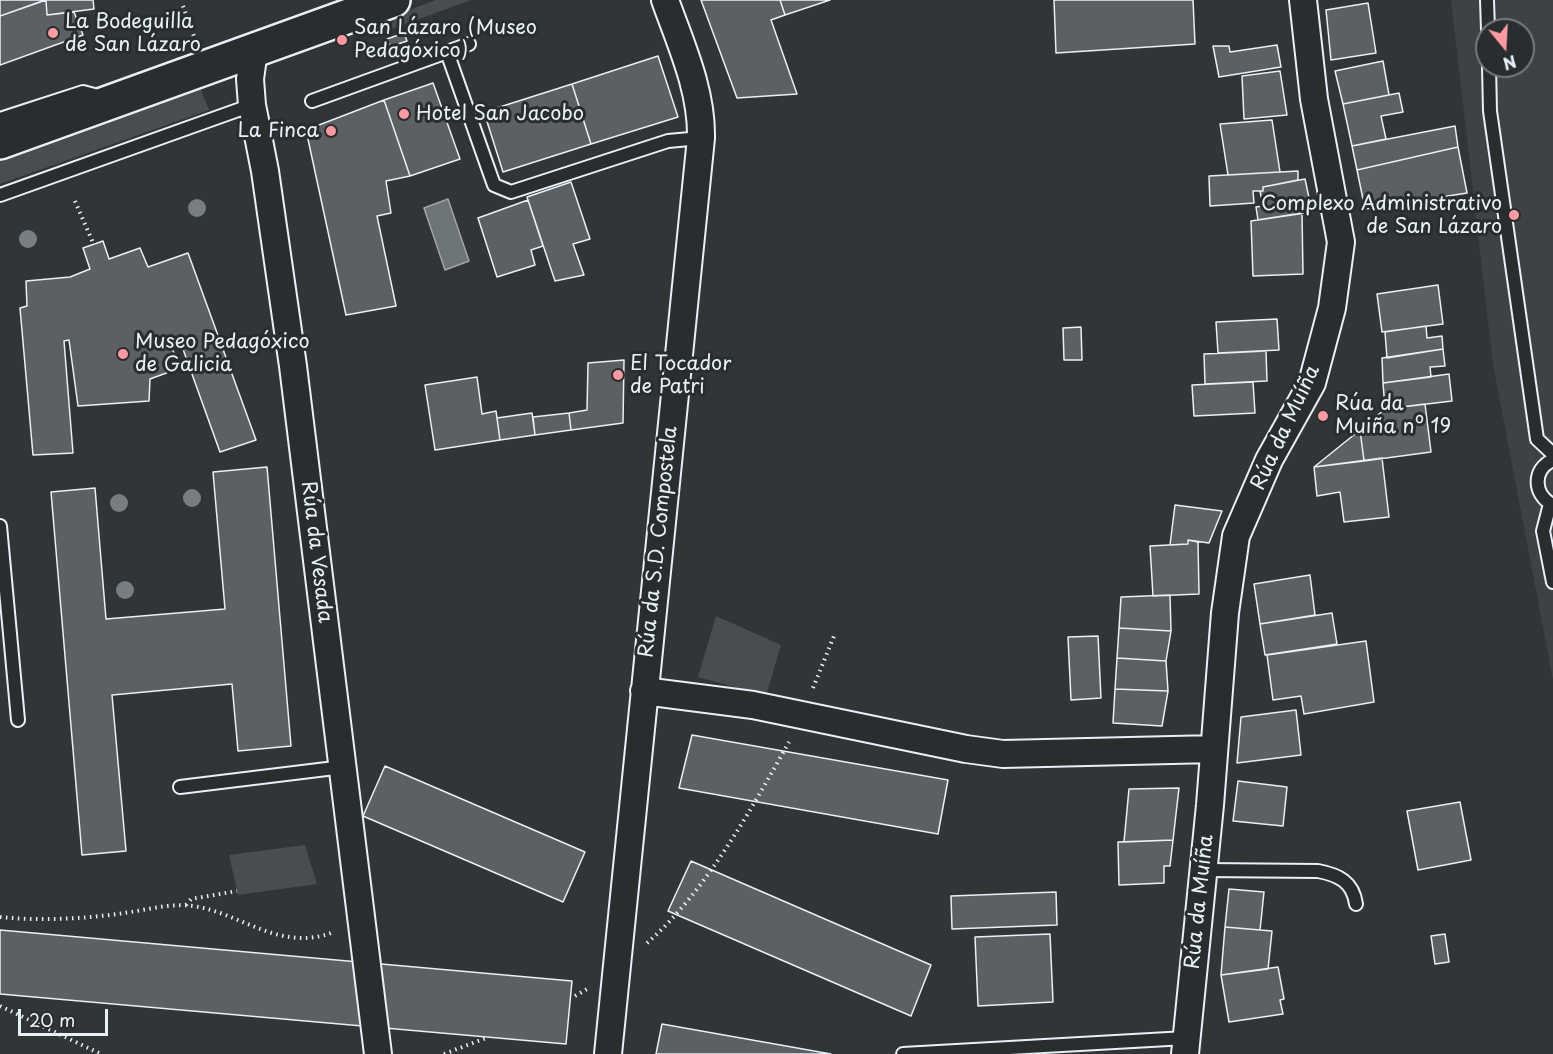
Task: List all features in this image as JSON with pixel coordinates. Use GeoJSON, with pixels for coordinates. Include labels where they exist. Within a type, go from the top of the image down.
{"type":"FeatureCollection","features":[{"type":"Feature","properties":{"kind":"main road"},"geometry":{"type":"LineString","coordinates":[[0,142],[393,0]]}},
{"type":"Feature","properties":{"kind":"street","name":"Rúa da S.D. Compostela"},"geometry":{"type":"LineString","coordinates":[[608,1054],[701,138],[702,113],[698,94],[665,0]]}},
{"type":"Feature","properties":{"kind":"street","name":"Rúa da Muíña"},"geometry":{"type":"LineString","coordinates":[[1185,1046],[1204,870],[1225,613],[1236,536],[1269,460],[1312,382],[1332,308],[1341,242],[1314,99],[1303,0]]}},
{"type":"Feature","properties":{"kind":"street","name":"Rúa da Vesada"},"geometry":{"type":"LineString","coordinates":[[254,51],[250,79],[252,105],[265,171],[293,366],[378,1054]]}},
{"type":"Feature","properties":{"kind":"street"},"geometry":{"type":"LineString","coordinates":[[644,691],[753,705],[966,749],[1003,754],[1214,749]]}},
{"type":"Feature","properties":{"kind":"lane"},"geometry":{"type":"LineString","coordinates":[[1487,0],[1488,18]]}},
{"type":"Feature","properties":{"kind":"lane"},"geometry":{"type":"LineString","coordinates":[[312,100],[469,44]]}},
{"type":"Feature","properties":{"kind":"lane"},"geometry":{"type":"LineString","coordinates":[[447,52],[494,184],[503,190],[511,192],[668,141],[701,138]]}},
{"type":"Feature","properties":{"kind":"lane"},"geometry":{"type":"LineString","coordinates":[[1489,78],[1490,111],[1537,440],[1553,453]]}},
{"type":"Feature","properties":{"kind":"lane"},"geometry":{"type":"LineString","coordinates":[[0,118],[83,92],[115,100]]}},
{"type":"Feature","properties":{"kind":"lane"},"geometry":{"type":"LineString","coordinates":[[0,195],[252,105]]}},
{"type":"Feature","properties":{"kind":"lane"},"geometry":{"type":"LineString","coordinates":[[1553,460],[1543,466],[1537,482],[1543,498],[1552,504],[1543,531],[1553,582]]}},
{"type":"Feature","properties":{"kind":"lane"},"geometry":{"type":"LineString","coordinates":[[0,526],[18,720]]}},
{"type":"Feature","properties":{"kind":"lane"},"geometry":{"type":"LineString","coordinates":[[180,787],[343,767]]}},
{"type":"Feature","properties":{"kind":"lane"},"geometry":{"type":"LineString","coordinates":[[1204,870],[1318,871],[1336,874],[1348,883],[1354,893],[1356,904]]}},
{"type":"Feature","properties":{"kind":"lane"},"geometry":{"type":"LineString","coordinates":[[903,1054],[1185,1046]]}},
{"type":"Feature","properties":{"kind":"path"},"geometry":{"type":"LineString","coordinates":[[183,6],[198,49]]}},
{"type":"Feature","properties":{"kind":"path"},"geometry":{"type":"LineString","coordinates":[[75,201],[94,244]]}},
{"type":"Feature","properties":{"kind":"path"},"geometry":{"type":"LineString","coordinates":[[644,946],[670,919],[720,855],[789,742]]}},
{"type":"Feature","properties":{"kind":"path"},"geometry":{"type":"LineString","coordinates":[[186,906],[191,899],[237,891]]}},
{"type":"Feature","properties":{"kind":"path"},"geometry":{"type":"LineString","coordinates":[[0,917],[21,919],[70,917],[123,913],[170,905],[186,906],[227,917],[264,933],[297,938],[328,934],[360,921]]}},
{"type":"Feature","properties":{"kind":"path"},"geometry":{"type":"LineString","coordinates":[[0,1006],[101,1054]]}},
{"type":"Feature","properties":{"kind":"path"},"geometry":{"type":"LineString","coordinates":[[444,1054],[486,1038]]}},
{"type":"Feature","properties":{"kind":"shaded area"},"geometry":{"type":"Polygon","coordinates":[[[436,0],[471,0],[389,30],[396,15],[436,0]]]}},
{"type":"Feature","properties":{"kind":"shaded area","name":"Complexo Administrativo de San Lázaro"},"geometry":{"type":"Polygon","coordinates":[[[1451,0],[1553,0],[1553,680],[1493,364],[1451,0]]]}},
{"type":"Feature","properties":{"kind":"shaded area"},"geometry":{"type":"Polygon","coordinates":[[[200,88],[209,110],[0,184],[0,160],[200,88]]]}},
{"type":"Feature","properties":{"kind":"shaded area"},"geometry":{"type":"Polygon","coordinates":[[[448,199],[469,261],[445,270],[424,208],[448,199]]]}},
{"type":"Feature","properties":{"kind":"shaded area"},"geometry":{"type":"Polygon","coordinates":[[[716,616],[781,645],[766,696],[698,677],[716,616]]]}},
{"type":"Feature","properties":{"kind":"shaded area"},"geometry":{"type":"Polygon","coordinates":[[[305,845],[317,884],[238,895],[229,855],[305,845]]]}},
{"type":"Feature","properties":{"kind":"building"},"geometry":{"type":"Polygon","coordinates":[[[0,0],[45,0],[0,16],[0,0]]]}},
{"type":"Feature","properties":{"kind":"building"},"geometry":{"type":"Polygon","coordinates":[[[46,0],[93,0],[94,9],[47,15],[46,0]]]}},
{"type":"Feature","properties":{"kind":"building"},"geometry":{"type":"Polygon","coordinates":[[[46,0],[47,15],[74,12],[83,35],[0,65],[0,16],[46,0]]]}},
{"type":"Feature","properties":{"kind":"building"},"geometry":{"type":"Polygon","coordinates":[[[701,0],[780,0],[785,15],[771,20],[797,94],[737,98],[701,0]]]}},
{"type":"Feature","properties":{"kind":"building"},"geometry":{"type":"Polygon","coordinates":[[[780,0],[830,0],[785,15],[780,0]]]}},
{"type":"Feature","properties":{"kind":"building"},"geometry":{"type":"Polygon","coordinates":[[[1054,0],[1193,0],[1195,44],[1056,53],[1054,0]]]}},
{"type":"Feature","properties":{"kind":"building"},"geometry":{"type":"Polygon","coordinates":[[[1368,3],[1376,53],[1331,60],[1326,10],[1368,3]]]}},
{"type":"Feature","properties":{"kind":"building"},"geometry":{"type":"Polygon","coordinates":[[[404,33],[407,41],[392,46],[384,40],[404,33]]]}},
{"type":"Feature","properties":{"kind":"building"},"geometry":{"type":"Polygon","coordinates":[[[1277,45],[1281,67],[1219,77],[1213,46],[1229,46],[1230,52],[1277,45]]]}},
{"type":"Feature","properties":{"kind":"building"},"geometry":{"type":"Polygon","coordinates":[[[658,56],[678,117],[591,144],[572,84],[658,56]]]}},
{"type":"Feature","properties":{"kind":"building"},"geometry":{"type":"Polygon","coordinates":[[[1383,61],[1389,95],[1343,104],[1335,71],[1383,61]]]}},
{"type":"Feature","properties":{"kind":"building"},"geometry":{"type":"Polygon","coordinates":[[[1280,71],[1287,115],[1244,119],[1242,76],[1280,71]]]}},
{"type":"Feature","properties":{"kind":"building"},"geometry":{"type":"Polygon","coordinates":[[[433,83],[460,159],[410,176],[384,100],[433,83]]]}},
{"type":"Feature","properties":{"kind":"building"},"geometry":{"type":"Polygon","coordinates":[[[572,84],[591,144],[503,172],[484,112],[572,84]]]}},
{"type":"Feature","properties":{"kind":"building"},"geometry":{"type":"Polygon","coordinates":[[[1399,93],[1403,112],[1381,116],[1386,139],[1352,146],[1343,104],[1399,93]]]}},
{"type":"Feature","properties":{"kind":"building"},"geometry":{"type":"Polygon","coordinates":[[[384,100],[410,176],[386,181],[391,213],[377,216],[396,306],[346,315],[306,130],[384,100]]]}},
{"type":"Feature","properties":{"kind":"building"},"geometry":{"type":"Polygon","coordinates":[[[1272,120],[1280,172],[1228,175],[1220,124],[1272,120]]]}},
{"type":"Feature","properties":{"kind":"building"},"geometry":{"type":"Polygon","coordinates":[[[1455,126],[1458,147],[1357,170],[1352,146],[1455,126]]]}},
{"type":"Feature","properties":{"kind":"building"},"geometry":{"type":"Polygon","coordinates":[[[1458,147],[1467,193],[1365,209],[1357,170],[1458,147]]]}},
{"type":"Feature","properties":{"kind":"building"},"geometry":{"type":"Polygon","coordinates":[[[1298,171],[1298,180],[1263,187],[1263,191],[1253,191],[1254,203],[1210,206],[1209,176],[1298,171]]]}},
{"type":"Feature","properties":{"kind":"building"},"geometry":{"type":"Polygon","coordinates":[[[1305,179],[1312,212],[1258,220],[1256,207],[1263,206],[1260,191],[1263,191],[1263,187],[1305,179]]]}},
{"type":"Feature","properties":{"kind":"building"},"geometry":{"type":"Polygon","coordinates":[[[571,182],[590,239],[573,244],[584,275],[555,281],[527,197],[571,182]]]}},
{"type":"Feature","properties":{"kind":"building"},"geometry":{"type":"Polygon","coordinates":[[[528,200],[543,246],[531,250],[535,265],[497,277],[478,218],[528,200]]]}},
{"type":"Feature","properties":{"kind":"building"},"geometry":{"type":"Polygon","coordinates":[[[1302,213],[1303,274],[1253,276],[1251,221],[1302,213]]]}},
{"type":"Feature","properties":{"kind":"building","name":"Museo Pedagóxico de Galicia"},"geometry":{"type":"Polygon","coordinates":[[[103,241],[109,259],[140,248],[148,267],[188,253],[256,440],[220,452],[179,338],[169,341],[180,368],[150,379],[149,401],[78,406],[69,340],[64,341],[73,453],[33,455],[20,308],[27,306],[26,281],[70,277],[90,269],[83,248],[103,241]]]}},
{"type":"Feature","properties":{"kind":"building"},"geometry":{"type":"Polygon","coordinates":[[[1438,285],[1443,324],[1382,332],[1377,294],[1438,285]]]}},
{"type":"Feature","properties":{"kind":"building"},"geometry":{"type":"Polygon","coordinates":[[[1277,319],[1279,350],[1218,353],[1216,322],[1277,319]]]}},
{"type":"Feature","properties":{"kind":"building"},"geometry":{"type":"Polygon","coordinates":[[[1426,326],[1427,338],[1442,336],[1443,349],[1387,358],[1385,332],[1426,326]]]}},
{"type":"Feature","properties":{"kind":"building"},"geometry":{"type":"Polygon","coordinates":[[[1081,327],[1082,360],[1064,360],[1063,328],[1081,327]]]}},
{"type":"Feature","properties":{"kind":"building"},"geometry":{"type":"Polygon","coordinates":[[[1443,349],[1445,366],[1430,367],[1431,377],[1383,383],[1382,358],[1443,349]]]}},
{"type":"Feature","properties":{"kind":"building"},"geometry":{"type":"Polygon","coordinates":[[[1266,351],[1267,381],[1205,384],[1204,354],[1266,351]]]}},
{"type":"Feature","properties":{"kind":"building"},"geometry":{"type":"Polygon","coordinates":[[[624,360],[623,423],[571,430],[569,413],[587,410],[588,363],[624,360]]]}},
{"type":"Feature","properties":{"kind":"building"},"geometry":{"type":"Polygon","coordinates":[[[1449,374],[1452,401],[1385,409],[1383,383],[1449,374]]]}},
{"type":"Feature","properties":{"kind":"building"},"geometry":{"type":"Polygon","coordinates":[[[477,377],[482,414],[496,411],[500,440],[435,450],[425,385],[477,377]]]}},
{"type":"Feature","properties":{"kind":"building"},"geometry":{"type":"Polygon","coordinates":[[[1253,382],[1255,413],[1194,416],[1192,385],[1253,382]]]}},
{"type":"Feature","properties":{"kind":"building"},"geometry":{"type":"Polygon","coordinates":[[[1425,404],[1431,452],[1364,461],[1360,430],[1385,409],[1425,404]]]}},
{"type":"Feature","properties":{"kind":"building"},"geometry":{"type":"Polygon","coordinates":[[[532,413],[535,435],[500,440],[497,418],[532,413]]]}},
{"type":"Feature","properties":{"kind":"building"},"geometry":{"type":"Polygon","coordinates":[[[569,413],[571,430],[535,435],[533,417],[569,413]]]}},
{"type":"Feature","properties":{"kind":"building"},"geometry":{"type":"Polygon","coordinates":[[[1360,430],[1364,461],[1314,467],[1360,430]]]}},
{"type":"Feature","properties":{"kind":"building"},"geometry":{"type":"Polygon","coordinates":[[[1382,458],[1389,517],[1344,522],[1340,492],[1317,496],[1314,467],[1382,458]]]}},
{"type":"Feature","properties":{"kind":"building"},"geometry":{"type":"Polygon","coordinates":[[[267,467],[291,746],[238,751],[232,684],[112,695],[126,851],[82,855],[51,492],[95,488],[106,619],[225,609],[213,472],[267,467]]]}},
{"type":"Feature","properties":{"kind":"building"},"geometry":{"type":"Polygon","coordinates":[[[1175,505],[1222,511],[1209,543],[1188,540],[1188,544],[1170,545],[1175,505]]]}},
{"type":"Feature","properties":{"kind":"building"},"geometry":{"type":"Polygon","coordinates":[[[1188,540],[1198,542],[1199,594],[1153,596],[1150,546],[1188,544],[1188,540]]]}},
{"type":"Feature","properties":{"kind":"building"},"geometry":{"type":"Polygon","coordinates":[[[1310,575],[1315,615],[1260,624],[1254,584],[1310,575]]]}},
{"type":"Feature","properties":{"kind":"building"},"geometry":{"type":"Polygon","coordinates":[[[1170,595],[1171,631],[1119,628],[1121,597],[1170,595]]]}},
{"type":"Feature","properties":{"kind":"building"},"geometry":{"type":"Polygon","coordinates":[[[1332,613],[1337,644],[1265,655],[1260,624],[1332,613]]]}},
{"type":"Feature","properties":{"kind":"building"},"geometry":{"type":"Polygon","coordinates":[[[1119,628],[1171,631],[1166,661],[1117,658],[1119,628]]]}},
{"type":"Feature","properties":{"kind":"building"},"geometry":{"type":"Polygon","coordinates":[[[1098,636],[1101,698],[1071,700],[1068,637],[1098,636]]]}},
{"type":"Feature","properties":{"kind":"building"},"geometry":{"type":"Polygon","coordinates":[[[1366,641],[1374,702],[1304,714],[1301,696],[1273,700],[1267,655],[1366,641]]]}},
{"type":"Feature","properties":{"kind":"building"},"geometry":{"type":"Polygon","coordinates":[[[1117,658],[1166,661],[1168,691],[1115,689],[1117,658]]]}},
{"type":"Feature","properties":{"kind":"building"},"geometry":{"type":"Polygon","coordinates":[[[1115,689],[1168,691],[1162,726],[1113,723],[1115,689]]]}},
{"type":"Feature","properties":{"kind":"building"},"geometry":{"type":"Polygon","coordinates":[[[1296,710],[1301,755],[1237,763],[1241,717],[1296,710]]]}},
{"type":"Feature","properties":{"kind":"building"},"geometry":{"type":"Polygon","coordinates":[[[692,735],[948,780],[938,834],[679,788],[692,735]]]}},
{"type":"Feature","properties":{"kind":"building"},"geometry":{"type":"Polygon","coordinates":[[[385,766],[585,852],[563,902],[363,816],[385,766]]]}},
{"type":"Feature","properties":{"kind":"building"},"geometry":{"type":"Polygon","coordinates":[[[1238,781],[1287,787],[1283,826],[1233,821],[1238,781]]]}},
{"type":"Feature","properties":{"kind":"building"},"geometry":{"type":"Polygon","coordinates":[[[1179,788],[1173,840],[1124,842],[1129,789],[1179,788]]]}},
{"type":"Feature","properties":{"kind":"building"},"geometry":{"type":"Polygon","coordinates":[[[1460,802],[1471,860],[1418,870],[1407,811],[1460,802]]]}},
{"type":"Feature","properties":{"kind":"building"},"geometry":{"type":"Polygon","coordinates":[[[1173,840],[1170,866],[1164,866],[1164,883],[1119,885],[1118,842],[1173,840]]]}},
{"type":"Feature","properties":{"kind":"building"},"geometry":{"type":"Polygon","coordinates":[[[691,861],[931,965],[911,1016],[668,911],[691,861]]]}},
{"type":"Feature","properties":{"kind":"building"},"geometry":{"type":"Polygon","coordinates":[[[1229,889],[1264,892],[1260,930],[1225,927],[1229,889]]]}},
{"type":"Feature","properties":{"kind":"building"},"geometry":{"type":"Polygon","coordinates":[[[1056,892],[1057,925],[952,929],[951,896],[1056,892]]]}},
{"type":"Feature","properties":{"kind":"building"},"geometry":{"type":"Polygon","coordinates":[[[1225,927],[1272,931],[1268,969],[1221,975],[1225,927]]]}},
{"type":"Feature","properties":{"kind":"building"},"geometry":{"type":"Polygon","coordinates":[[[0,930],[572,981],[566,1044],[0,994],[0,930]]]}},
{"type":"Feature","properties":{"kind":"building"},"geometry":{"type":"Polygon","coordinates":[[[1050,934],[1053,1002],[978,1006],[975,937],[1050,934]]]}},
{"type":"Feature","properties":{"kind":"building"},"geometry":{"type":"Polygon","coordinates":[[[1445,934],[1449,962],[1435,964],[1431,936],[1445,934]]]}},
{"type":"Feature","properties":{"kind":"building"},"geometry":{"type":"Polygon","coordinates":[[[1278,967],[1284,999],[1280,1000],[1283,1014],[1229,1022],[1221,975],[1278,967]]]}},
{"type":"Feature","properties":{"kind":"building"},"geometry":{"type":"Polygon","coordinates":[[[662,1024],[831,1054],[656,1054],[662,1024]]]}},
{"type":"Feature","properties":{"kind":"place","name":"La Bodeguilla de San Lázaro"},"geometry":{"type":"Point","coordinates":[53,33]}},
{"type":"Feature","properties":{"kind":"place","name":"San Lázaro (Museo Pedagóxico)"},"geometry":{"type":"Point","coordinates":[342,40]}},
{"type":"Feature","properties":{"kind":"place","name":"Hotel San Jacobo"},"geometry":{"type":"Point","coordinates":[404,114]}},
{"type":"Feature","properties":{"kind":"place","name":"La Finca"},"geometry":{"type":"Point","coordinates":[331,131]}},
{"type":"Feature","properties":{"kind":"place","name":"Complexo Administrativo de San Lázaro"},"geometry":{"type":"Point","coordinates":[1514,215]}},
{"type":"Feature","properties":{"kind":"place","name":"Museo Pedagóxico de Galicia"},"geometry":{"type":"Point","coordinates":[123,354]}},
{"type":"Feature","properties":{"kind":"place","name":"El Tocador de Patri"},"geometry":{"type":"Point","coordinates":[618,375]}},
{"type":"Feature","properties":{"kind":"place","name":"Rúa da Muiña nº 19"},"geometry":{"type":"Point","coordinates":[1323,416]}}]}
